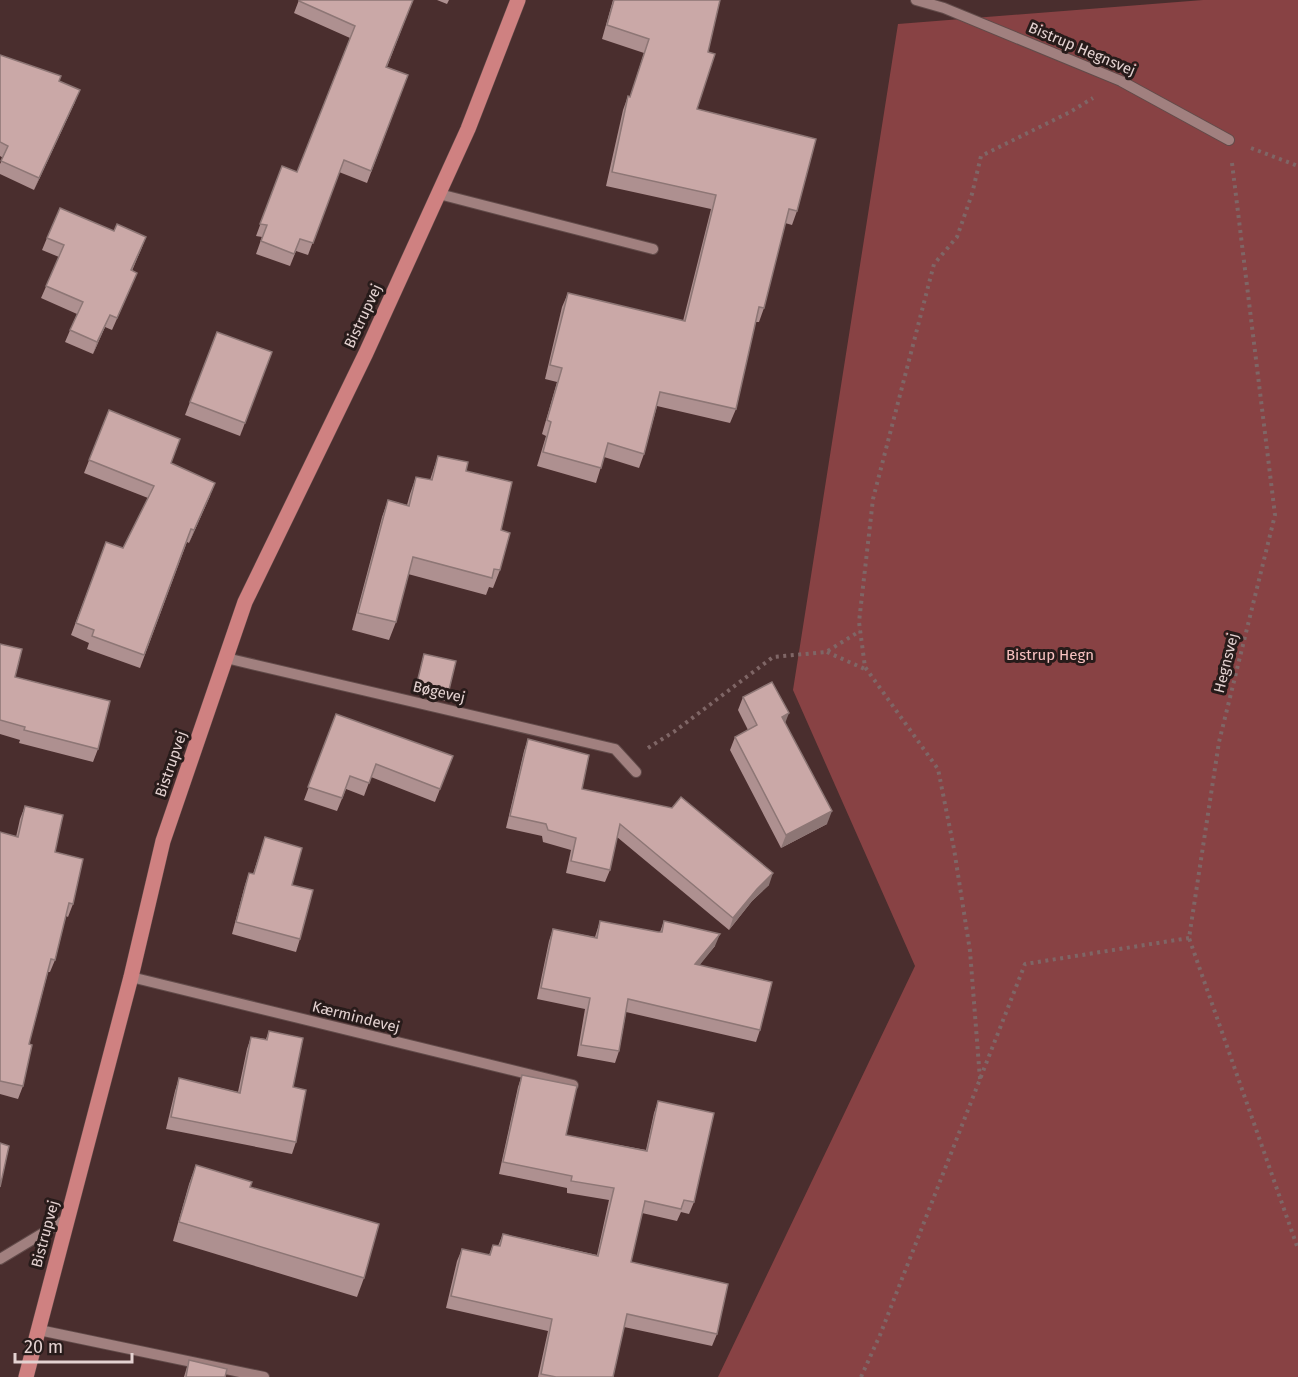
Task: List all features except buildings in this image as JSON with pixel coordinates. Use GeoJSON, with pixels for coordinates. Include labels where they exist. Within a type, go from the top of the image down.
{"type":"FeatureCollection","features":[{"type":"Feature","properties":{"kind":"main road","name":"Bistrupvej"},"geometry":{"type":"LineString","coordinates":[[26,1377],[131,977],[163,841],[245,602],[366,353],[439,194],[468,129],[518,0]]}},
{"type":"Feature","properties":{"kind":"street","name":"Bistrup Hegnsvej"},"geometry":{"type":"LineString","coordinates":[[916,0],[944,8],[1121,81],[1229,140]]}},
{"type":"Feature","properties":{"kind":"street"},"geometry":{"type":"LineString","coordinates":[[439,194],[654,249]]}},
{"type":"Feature","properties":{"kind":"street","name":"Bøgevej"},"geometry":{"type":"LineString","coordinates":[[226,657],[615,749],[636,772]]}},
{"type":"Feature","properties":{"kind":"street","name":"Kærmindevej"},"geometry":{"type":"LineString","coordinates":[[131,977],[573,1085]]}},
{"type":"Feature","properties":{"kind":"street"},"geometry":{"type":"LineString","coordinates":[[0,1259],[68,1218]]}},
{"type":"Feature","properties":{"kind":"street"},"geometry":{"type":"LineString","coordinates":[[39,1330],[264,1377]]}},
{"type":"Feature","properties":{"kind":"path"},"geometry":{"type":"LineString","coordinates":[[980,1079],[970,951],[954,849],[938,769],[865,667],[859,622],[873,499],[934,264],[957,237],[972,194],[981,156],[1070,112],[1121,81]]}},
{"type":"Feature","properties":{"kind":"path"},"geometry":{"type":"LineString","coordinates":[[1229,140],[1298,166]]}},
{"type":"Feature","properties":{"kind":"path","name":"Hegnsvej"},"geometry":{"type":"LineString","coordinates":[[1229,140],[1275,515],[1219,742],[1189,938],[1298,1249]]}},
{"type":"Feature","properties":{"kind":"path"},"geometry":{"type":"LineString","coordinates":[[626,762],[675,731],[772,657],[826,652],[860,631]]}},
{"type":"Feature","properties":{"kind":"path"},"geometry":{"type":"LineString","coordinates":[[826,652],[869,671]]}},
{"type":"Feature","properties":{"kind":"path"},"geometry":{"type":"LineString","coordinates":[[861,1377],[880,1335],[1025,964],[1189,938]]}},
{"type":"Feature","properties":{"kind":"green space","name":"Bistrup Hegn"},"geometry":{"type":"Polygon","coordinates":[[[1203,0],[1298,0],[1298,1377],[718,1377],[915,966],[793,690],[898,24],[1203,0]]]}}]}
